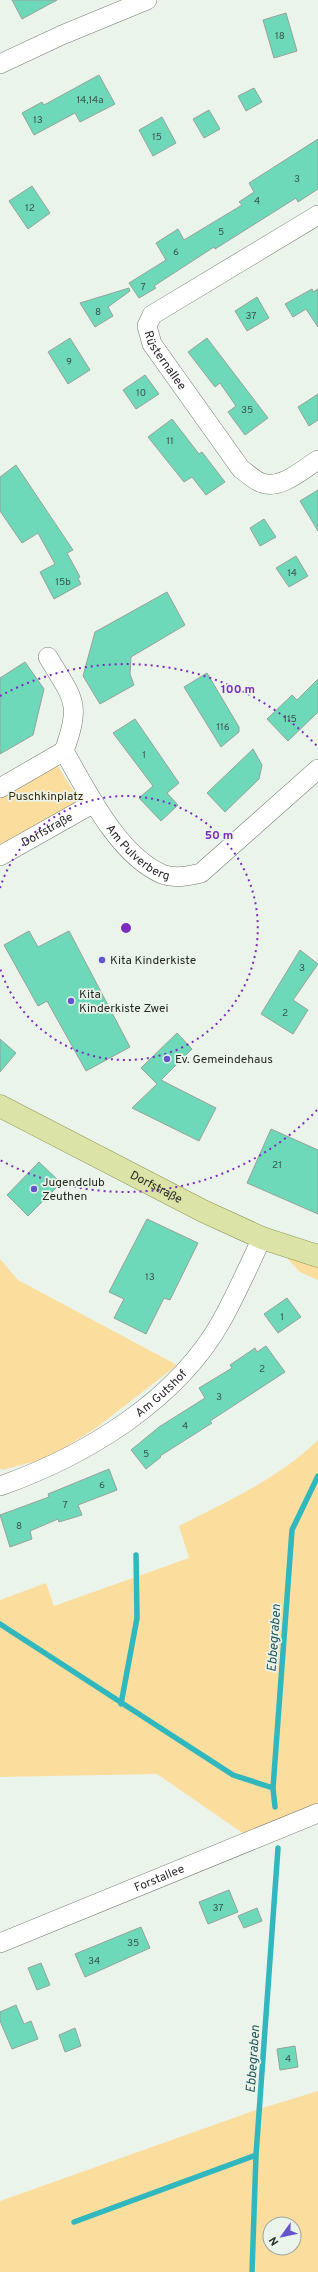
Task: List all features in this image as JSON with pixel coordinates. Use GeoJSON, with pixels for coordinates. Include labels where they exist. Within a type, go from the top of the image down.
{"type":"FeatureCollection","features":[{"type":"Feature","properties":{"kind":"main road","name":"Dorfstraße"},"geometry":{"type":"LineString","coordinates":[[0,1106],[138,1178],[262,1238],[318,1256]]}},
{"type":"Feature","properties":{"kind":"street"},"geometry":{"type":"LineString","coordinates":[[0,64],[67,32],[147,0]]}},
{"type":"Feature","properties":{"kind":"street","name":"Rüsternallee"},"geometry":{"type":"LineString","coordinates":[[318,215],[152,315],[147,326],[149,340],[241,469],[261,483],[272,485],[282,483],[318,460]]}},
{"type":"Feature","properties":{"kind":"street"},"geometry":{"type":"LineString","coordinates":[[0,788],[64,751],[72,727],[75,707],[72,697],[48,657]]}},
{"type":"Feature","properties":{"kind":"street","name":"Am Pulverberg"},"geometry":{"type":"LineString","coordinates":[[64,751],[94,804],[129,849],[142,861],[163,874],[181,877],[201,873],[318,769]]}},
{"type":"Feature","properties":{"kind":"street","name":"Dorfstraße"},"geometry":{"type":"LineString","coordinates":[[0,856],[94,804]]}},
{"type":"Feature","properties":{"kind":"street","name":"Am Gutshof"},"geometry":{"type":"LineString","coordinates":[[0,1486],[48,1468],[103,1439],[142,1410],[174,1382],[206,1344],[222,1320],[262,1238]]}},
{"type":"Feature","properties":{"kind":"street","name":"Forstallee"},"geometry":{"type":"LineString","coordinates":[[0,1943],[318,1813]]}},
{"type":"Feature","properties":{"kind":"green space","name":"Puschkinplatz"},"geometry":{"type":"Polygon","coordinates":[[[56,763],[78,799],[75,807],[0,848],[0,795],[56,763]]]}},
{"type":"Feature","properties":{"kind":"green space"},"geometry":{"type":"Polygon","coordinates":[[[284,1255],[318,1265],[318,1280],[300,1272],[284,1255]]]}},
{"type":"Feature","properties":{"kind":"green space"},"geometry":{"type":"Polygon","coordinates":[[[0,1259],[18,1280],[177,1365],[96,1428],[48,1458],[2,1470],[0,1468],[0,1259]]]}},
{"type":"Feature","properties":{"kind":"green space"},"geometry":{"type":"Polygon","coordinates":[[[318,1440],[318,1803],[244,1834],[157,1774],[0,1777],[0,1600],[46,1583],[54,1606],[189,1558],[179,1526],[270,1478],[303,1454],[318,1440]]]}},
{"type":"Feature","properties":{"kind":"green space"},"geometry":{"type":"Polygon","coordinates":[[[318,2091],[318,2272],[0,2272],[0,2201],[256,2110],[318,2091]]]}},
{"type":"Feature","properties":{"kind":"building"},"geometry":{"type":"Polygon","coordinates":[[[12,0],[57,0],[22,19],[12,0]]]}},
{"type":"Feature","properties":{"kind":"building"},"geometry":{"type":"Polygon","coordinates":[[[286,13],[297,51],[274,58],[263,20],[286,13]]]}},
{"type":"Feature","properties":{"kind":"building"},"geometry":{"type":"Polygon","coordinates":[[[99,75],[115,104],[80,122],[75,113],[34,135],[22,113],[42,102],[44,105],[99,75]]]}},
{"type":"Feature","properties":{"kind":"building"},"geometry":{"type":"Polygon","coordinates":[[[254,88],[262,102],[246,111],[238,96],[254,88]]]}},
{"type":"Feature","properties":{"kind":"building"},"geometry":{"type":"Polygon","coordinates":[[[209,110],[220,129],[204,138],[193,119],[209,110]]]}},
{"type":"Feature","properties":{"kind":"building"},"geometry":{"type":"Polygon","coordinates":[[[162,117],[176,143],[153,156],[139,130],[162,117]]]}},
{"type":"Feature","properties":{"kind":"building"},"geometry":{"type":"Polygon","coordinates":[[[318,139],[318,189],[298,202],[296,198],[215,249],[214,247],[154,286],[156,288],[139,298],[129,283],[166,260],[156,243],[178,229],[184,240],[242,205],[239,202],[254,192],[249,183],[318,139]]]}},
{"type":"Feature","properties":{"kind":"building"},"geometry":{"type":"Polygon","coordinates":[[[32,186],[50,213],[28,229],[9,201],[32,186]]]}},
{"type":"Feature","properties":{"kind":"building"},"geometry":{"type":"Polygon","coordinates":[[[129,288],[130,291],[108,307],[113,316],[95,327],[80,303],[129,288]]]}},
{"type":"Feature","properties":{"kind":"building"},"geometry":{"type":"Polygon","coordinates":[[[312,289],[313,292],[318,289],[318,327],[306,309],[293,317],[285,304],[312,289]]]}},
{"type":"Feature","properties":{"kind":"building"},"geometry":{"type":"Polygon","coordinates":[[[257,297],[269,318],[247,331],[235,311],[257,297]]]}},
{"type":"Feature","properties":{"kind":"building"},"geometry":{"type":"Polygon","coordinates":[[[70,338],[90,370],[68,384],[48,352],[70,338]]]}},
{"type":"Feature","properties":{"kind":"building"},"geometry":{"type":"Polygon","coordinates":[[[207,338],[268,418],[245,435],[228,412],[236,406],[220,383],[215,387],[188,352],[207,338]]]}},
{"type":"Feature","properties":{"kind":"building"},"geometry":{"type":"Polygon","coordinates":[[[145,375],[159,394],[136,409],[123,390],[145,375]]]}},
{"type":"Feature","properties":{"kind":"building"},"geometry":{"type":"Polygon","coordinates":[[[318,394],[318,420],[309,426],[298,407],[318,394]]]}},
{"type":"Feature","properties":{"kind":"building"},"geometry":{"type":"Polygon","coordinates":[[[172,419],[199,454],[202,452],[225,482],[206,495],[192,477],[184,482],[148,437],[172,419]]]}},
{"type":"Feature","properties":{"kind":"building"},"geometry":{"type":"Polygon","coordinates":[[[16,465],[73,550],[67,553],[80,577],[78,578],[81,584],[54,599],[40,572],[55,564],[38,533],[22,543],[0,511],[0,477],[16,465]]]}},
{"type":"Feature","properties":{"kind":"building"},"geometry":{"type":"Polygon","coordinates":[[[318,490],[318,531],[300,501],[318,490]]]}},
{"type":"Feature","properties":{"kind":"building"},"geometry":{"type":"Polygon","coordinates":[[[264,519],[276,537],[260,546],[250,528],[264,519]]]}},
{"type":"Feature","properties":{"kind":"building"},"geometry":{"type":"Polygon","coordinates":[[[296,556],[308,576],[289,587],[276,568],[296,556]]]}},
{"type":"Feature","properties":{"kind":"building"},"geometry":{"type":"Polygon","coordinates":[[[167,592],[185,625],[131,657],[130,674],[134,685],[100,704],[83,676],[95,632],[167,592]]]}},
{"type":"Feature","properties":{"kind":"building"},"geometry":{"type":"Polygon","coordinates":[[[25,662],[44,689],[33,735],[0,754],[0,678],[25,662]]]}},
{"type":"Feature","properties":{"kind":"building"},"geometry":{"type":"Polygon","coordinates":[[[207,673],[239,727],[239,732],[221,747],[184,687],[207,673]]]}},
{"type":"Feature","properties":{"kind":"building"},"geometry":{"type":"Polygon","coordinates":[[[318,679],[318,712],[288,741],[267,719],[292,695],[297,700],[318,679]]]}},
{"type":"Feature","properties":{"kind":"building"},"geometry":{"type":"Polygon","coordinates":[[[135,719],[179,783],[167,793],[178,805],[161,821],[139,798],[153,786],[113,733],[135,719]]]}},
{"type":"Feature","properties":{"kind":"building"},"geometry":{"type":"Polygon","coordinates":[[[253,749],[262,765],[259,779],[225,812],[207,793],[253,749]]]}},
{"type":"Feature","properties":{"kind":"building","name":"Kita Kinderkiste Zwei"},"geometry":{"type":"Polygon","coordinates":[[[29,931],[38,947],[69,931],[130,1047],[86,1071],[47,1001],[38,1006],[4,945],[29,931]]]}},
{"type":"Feature","properties":{"kind":"building"},"geometry":{"type":"Polygon","coordinates":[[[300,950],[318,964],[293,1000],[308,1010],[293,1034],[261,1014],[300,950]]]}},
{"type":"Feature","properties":{"kind":"building"},"geometry":{"type":"Polygon","coordinates":[[[177,1033],[192,1049],[161,1080],[216,1108],[199,1141],[132,1108],[157,1084],[141,1068],[177,1033]]]}},
{"type":"Feature","properties":{"kind":"building"},"geometry":{"type":"Polygon","coordinates":[[[0,1039],[16,1053],[0,1072],[0,1039]]]}},
{"type":"Feature","properties":{"kind":"building"},"geometry":{"type":"Polygon","coordinates":[[[271,1129],[318,1150],[318,1214],[247,1183],[271,1129]]]}},
{"type":"Feature","properties":{"kind":"building","name":"Jugendclub Zeuthen"},"geometry":{"type":"Polygon","coordinates":[[[39,1162],[61,1183],[28,1216],[7,1195],[39,1162]]]}},
{"type":"Feature","properties":{"kind":"building"},"geometry":{"type":"Polygon","coordinates":[[[147,1219],[198,1243],[170,1300],[164,1298],[146,1334],[114,1318],[124,1299],[109,1292],[147,1219]]]}},
{"type":"Feature","properties":{"kind":"building"},"geometry":{"type":"Polygon","coordinates":[[[287,1298],[301,1317],[278,1333],[264,1314],[287,1298]]]}},
{"type":"Feature","properties":{"kind":"building"},"geometry":{"type":"Polygon","coordinates":[[[266,1346],[285,1372],[210,1421],[212,1423],[160,1456],[161,1457],[146,1469],[131,1450],[159,1427],[205,1398],[199,1388],[232,1368],[230,1365],[255,1348],[257,1352],[266,1346]]]}},
{"type":"Feature","properties":{"kind":"building"},"geometry":{"type":"Polygon","coordinates":[[[109,1469],[117,1490],[78,1505],[82,1515],[59,1522],[58,1519],[30,1531],[32,1539],[10,1547],[0,1515],[49,1497],[48,1494],[109,1469]]]}},
{"type":"Feature","properties":{"kind":"building"},"geometry":{"type":"Polygon","coordinates":[[[229,1890],[238,1912],[208,1924],[199,1902],[229,1890]]]}},
{"type":"Feature","properties":{"kind":"building"},"geometry":{"type":"Polygon","coordinates":[[[257,1908],[262,1921],[244,1928],[238,1916],[257,1908]]]}},
{"type":"Feature","properties":{"kind":"building"},"geometry":{"type":"Polygon","coordinates":[[[141,1927],[150,1948],[85,1977],[75,1954],[141,1927]]]}},
{"type":"Feature","properties":{"kind":"building"},"geometry":{"type":"Polygon","coordinates":[[[41,1963],[50,1985],[37,1990],[28,1968],[41,1963]]]}},
{"type":"Feature","properties":{"kind":"building"},"geometry":{"type":"Polygon","coordinates":[[[16,2005],[24,2024],[31,2021],[38,2039],[12,2049],[0,2021],[0,2012],[16,2005]]]}},
{"type":"Feature","properties":{"kind":"building"},"geometry":{"type":"Polygon","coordinates":[[[75,2028],[81,2046],[65,2052],[59,2035],[75,2028]]]}},
{"type":"Feature","properties":{"kind":"building"},"geometry":{"type":"Polygon","coordinates":[[[295,2046],[298,2067],[280,2070],[277,2049],[295,2046]]]}},
{"type":"Feature","properties":{"kind":"waterway","name":"Ebbegraben"},"geometry":{"type":"LineString","coordinates":[[275,1807],[273,1788],[292,1530],[318,1476]]}},
{"type":"Feature","properties":{"kind":"waterway"},"geometry":{"type":"LineString","coordinates":[[121,1704],[137,1618],[136,1555]]}},
{"type":"Feature","properties":{"kind":"waterway"},"geometry":{"type":"LineString","coordinates":[[0,1624],[233,1775],[273,1788]]}},
{"type":"Feature","properties":{"kind":"waterway","name":"Ebbegraben"},"geometry":{"type":"LineString","coordinates":[[252,2272],[256,2155],[278,1848]]}},
{"type":"Feature","properties":{"kind":"waterway"},"geometry":{"type":"LineString","coordinates":[[74,2222],[256,2155]]}},
{"type":"Feature","properties":{"kind":"place","name":"Kita Kinderkiste"},"geometry":{"type":"Point","coordinates":[102,960]}},
{"type":"Feature","properties":{"kind":"place","name":"Kita Kinderkiste Zwei"},"geometry":{"type":"Point","coordinates":[71,1001]}},
{"type":"Feature","properties":{"kind":"place","name":"Ev. Gemeindehaus"},"geometry":{"type":"Point","coordinates":[167,1059]}},
{"type":"Feature","properties":{"kind":"place","name":"Jugendclub Zeuthen"},"geometry":{"type":"Point","coordinates":[34,1189]}}]}
